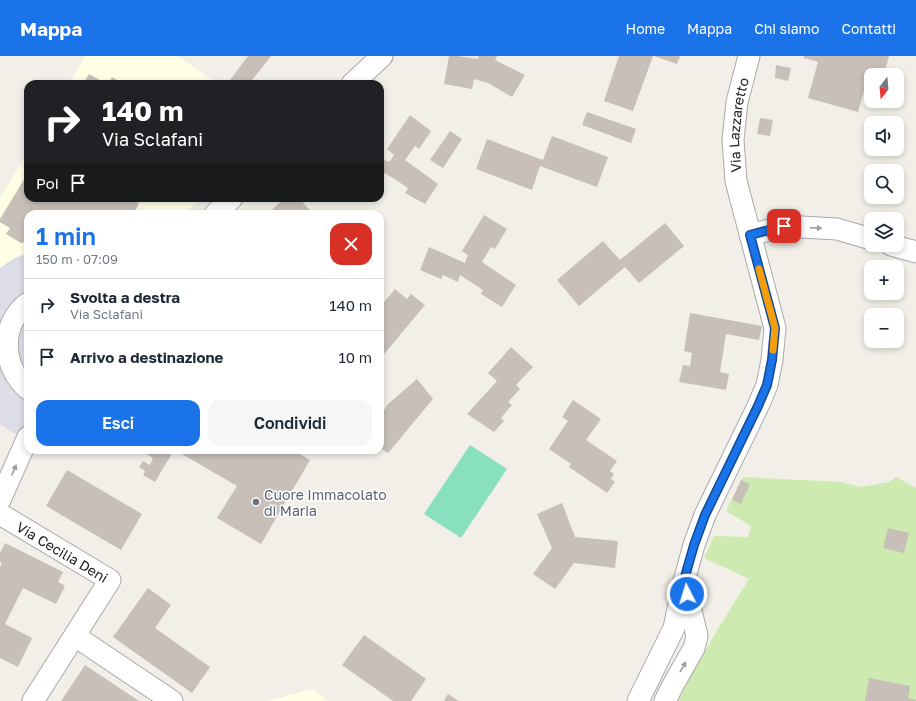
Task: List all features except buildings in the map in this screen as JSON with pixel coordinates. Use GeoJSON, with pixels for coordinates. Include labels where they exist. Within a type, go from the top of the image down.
{"type":"FeatureCollection","features":[{"type":"Feature","properties":{"kind":"street"},"geometry":{"type":"LineString","coordinates":[[350,80],[364,56]]}},
{"type":"Feature","properties":{"kind":"street"},"geometry":{"type":"LineString","coordinates":[[356,80],[382,56]]}},
{"type":"Feature","properties":{"kind":"street","name":"Via Lazzaretto"},"geometry":{"type":"LineString","coordinates":[[638,701],[674,628],[684,580],[694,545],[705,515],[758,406],[767,385],[770,372],[775,328],[736,181],[733,140],[737,102],[749,56]]}},
{"type":"Feature","properties":{"kind":"street"},"geometry":{"type":"LineString","coordinates":[[219,210],[228,202]]}},
{"type":"Feature","properties":{"kind":"street"},"geometry":{"type":"LineString","coordinates":[[750,235],[784,226],[837,229],[864,237]]}},
{"type":"Feature","properties":{"kind":"street"},"geometry":{"type":"LineString","coordinates":[[904,249],[916,252]]}},
{"type":"Feature","properties":{"kind":"street"},"geometry":{"type":"LineString","coordinates":[[24,306],[6,316],[6,373],[24,386]]}},
{"type":"Feature","properties":{"kind":"street"},"geometry":{"type":"LineString","coordinates":[[0,500],[24,447]]}},
{"type":"Feature","properties":{"kind":"street","name":"Via Cecilia Deni"},"geometry":{"type":"LineString","coordinates":[[0,514],[110,580],[33,701]]}},
{"type":"Feature","properties":{"kind":"street","name":"Via Lazzaretto"},"geometry":{"type":"LineString","coordinates":[[665,701],[694,648],[697,636],[684,580]]}},
{"type":"Feature","properties":{"kind":"street"},"geometry":{"type":"LineString","coordinates":[[75,636],[172,701]]}},
{"type":"Feature","properties":{"kind":"shaded area"},"geometry":{"type":"Polygon","coordinates":[[[85,56],[178,56],[211,80],[71,80],[85,56]]]}},
{"type":"Feature","properties":{"kind":"shaded area"},"geometry":{"type":"Polygon","coordinates":[[[24,159],[24,202],[198,202],[188,210],[24,210],[24,255],[13,259],[0,268],[0,198],[24,159]]]}},
{"type":"Feature","properties":{"kind":"shaded area"},"geometry":{"type":"Polygon","coordinates":[[[24,255],[24,437],[13,433],[0,424],[0,268],[13,259],[24,255]]]}},
{"type":"Feature","properties":{"kind":"shaded area"},"geometry":{"type":"Polygon","coordinates":[[[313,689],[328,701],[267,701],[313,689]]]}},
{"type":"Feature","properties":{"kind":"green space"},"geometry":{"type":"Polygon","coordinates":[[[470,445],[507,469],[461,538],[424,514],[470,445]]]}},
{"type":"Feature","properties":{"kind":"green space"},"geometry":{"type":"Polygon","coordinates":[[[743,477],[840,482],[861,487],[889,482],[896,477],[916,488],[916,701],[678,701],[703,654],[749,579],[704,558],[714,536],[748,537],[751,526],[726,511],[743,477]]]}},
{"type":"Feature","properties":{"kind":"slow traffic"},"geometry":{"type":"LineString","coordinates":[[759,269],[775,328],[773,350]]}},
{"type":"Feature","properties":{"kind":"place","name":"Cuore Immacolato di Maria"},"geometry":{"type":"Point","coordinates":[256,502]}},
{"type":"Feature","properties":{"kind":"route"},"geometry":{"type":"LineString","coordinates":[[687,594],[684,580],[694,545],[705,515],[767,385],[772,360],[775,328],[750,235],[784,226]]}}]}
